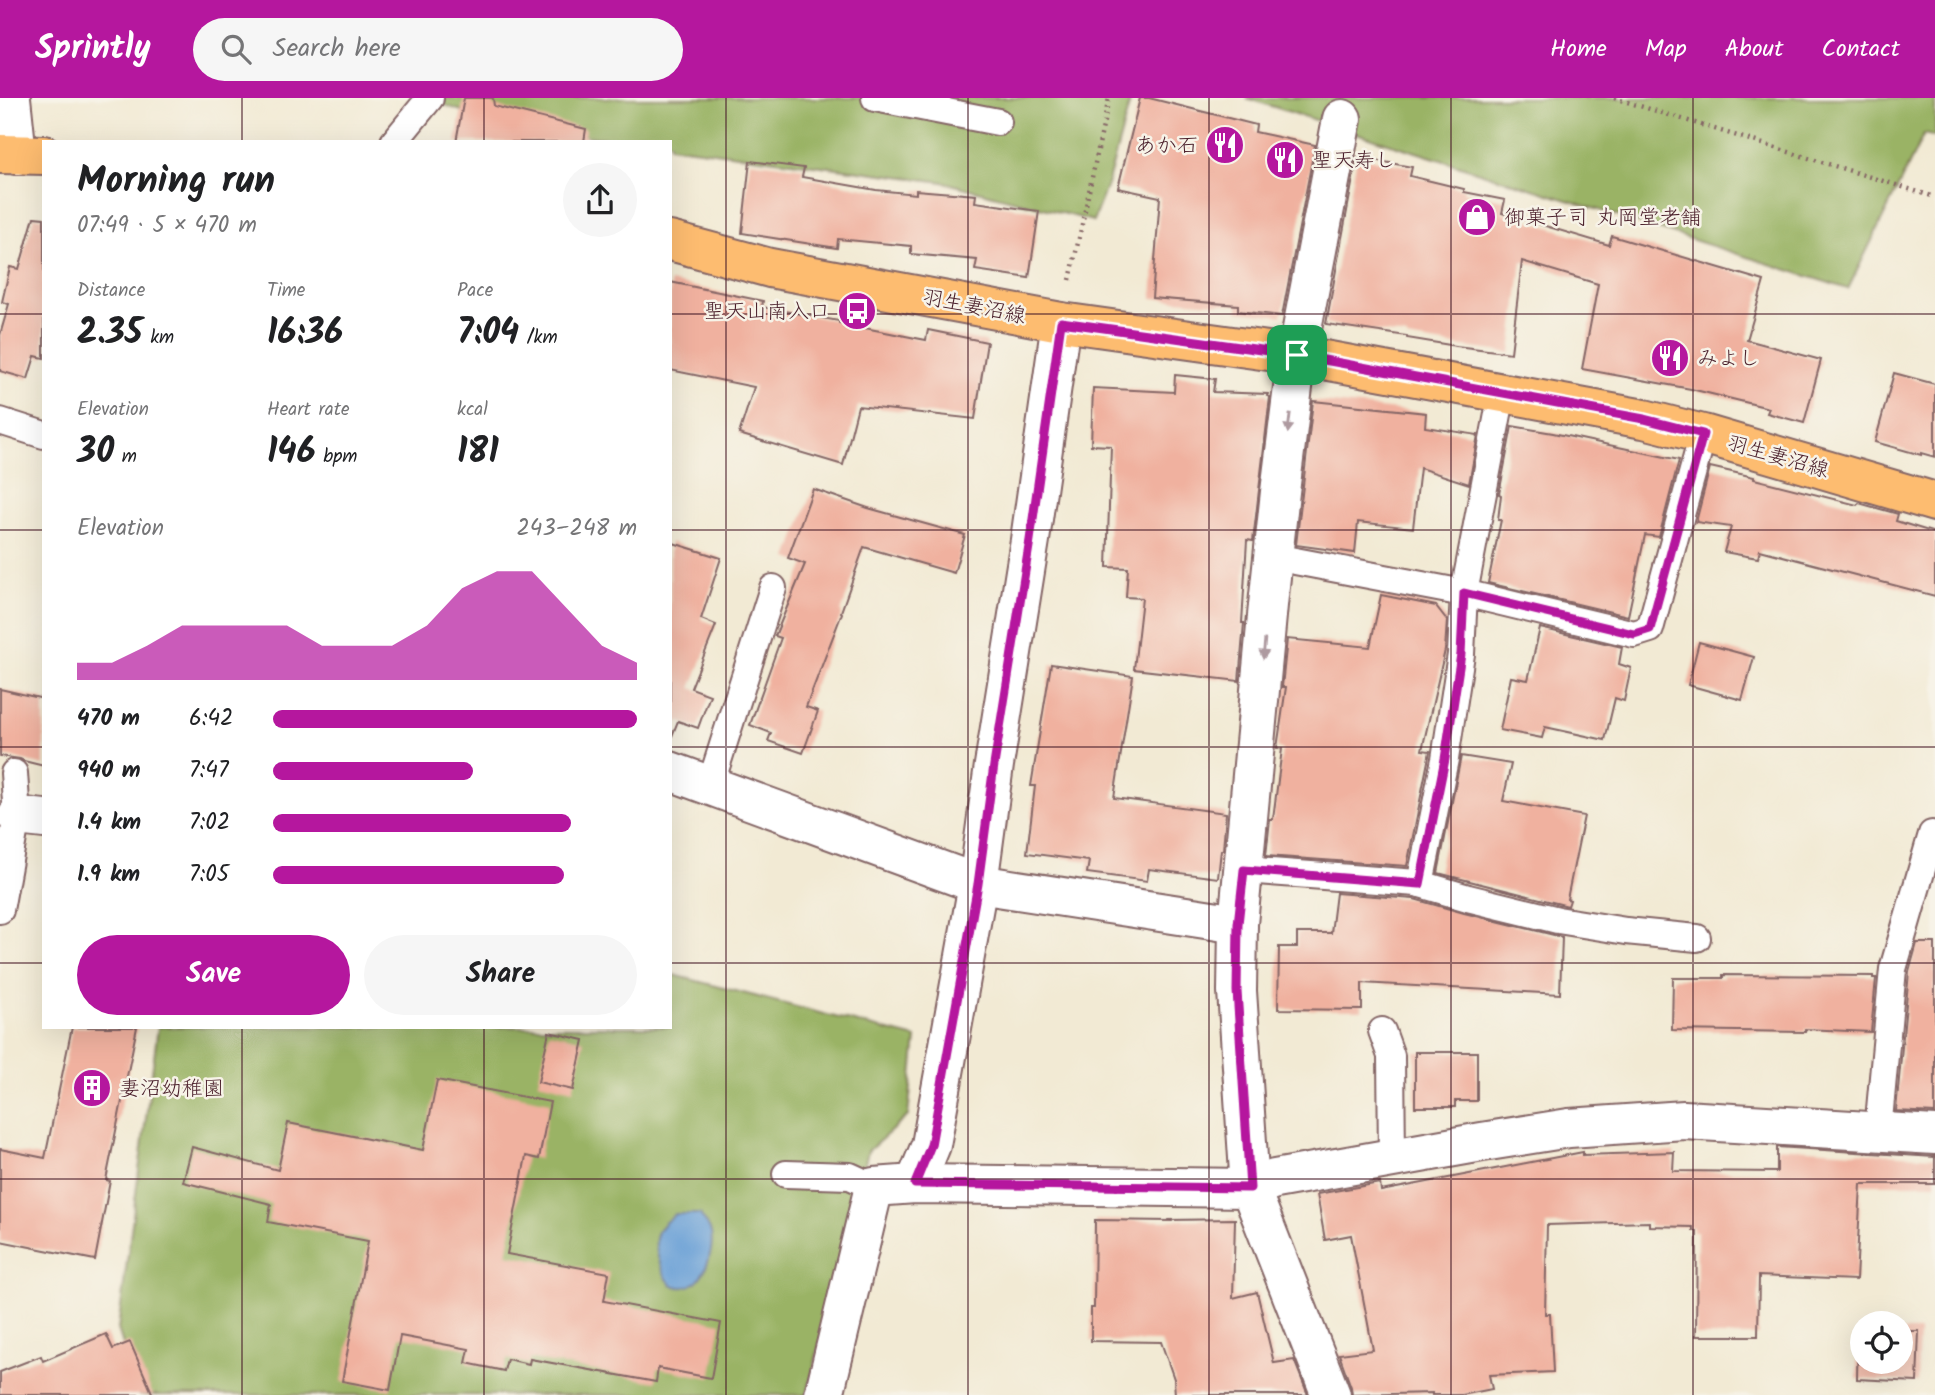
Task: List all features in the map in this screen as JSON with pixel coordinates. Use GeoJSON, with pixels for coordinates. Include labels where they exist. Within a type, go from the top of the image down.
{"type":"FeatureCollection","features":[{"type":"Feature","properties":{"kind":"main road","name":"羽生妻沼線"},"geometry":{"type":"LineString","coordinates":[[672,242],[770,268],[1061,322],[1297,355],[1644,419],[1935,502]]}},
{"type":"Feature","properties":{"kind":"street"},"geometry":{"type":"LineString","coordinates":[[11,98],[20,155]]}},
{"type":"Feature","properties":{"kind":"street"},"geometry":{"type":"LineString","coordinates":[[1331,1395],[1250,1188],[1237,991],[1238,924],[1280,492],[1297,355],[1341,109]]}},
{"type":"Feature","properties":{"kind":"street"},"geometry":{"type":"LineString","coordinates":[[915,1184],[931,1145],[978,884],[1061,322]]}},
{"type":"Feature","properties":{"kind":"street"},"geometry":{"type":"LineString","coordinates":[[672,772],[978,884],[1238,924]]}},
{"type":"Feature","properties":{"kind":"street"},"geometry":{"type":"LineString","coordinates":[[824,1395],[874,1186],[915,1184],[1250,1188],[1275,1179],[1569,1128],[1684,1120],[1935,1135]]}},
{"type":"Feature","properties":{"kind":"lane"},"geometry":{"type":"LineString","coordinates":[[396,140],[430,98]]}},
{"type":"Feature","properties":{"kind":"lane"},"geometry":{"type":"LineString","coordinates":[[875,98],[998,122]]}},
{"type":"Feature","properties":{"kind":"lane"},"geometry":{"type":"LineString","coordinates":[[1420,884],[1445,759],[1461,654],[1464,593],[1502,393]]}},
{"type":"Feature","properties":{"kind":"lane"},"geometry":{"type":"LineString","coordinates":[[0,421],[42,434]]}},
{"type":"Feature","properties":{"kind":"lane"},"geometry":{"type":"LineString","coordinates":[[1274,557],[1464,593],[1634,634],[1650,629],[1703,434]]}},
{"type":"Feature","properties":{"kind":"lane"},"geometry":{"type":"LineString","coordinates":[[710,786],[772,588]]}},
{"type":"Feature","properties":{"kind":"lane"},"geometry":{"type":"LineString","coordinates":[[0,910],[30,817],[14,773]]}},
{"type":"Feature","properties":{"kind":"lane"},"geometry":{"type":"LineString","coordinates":[[1878,1131],[1893,968],[1932,834]]}},
{"type":"Feature","properties":{"kind":"lane"},"geometry":{"type":"LineString","coordinates":[[1244,870],[1420,884],[1558,920],[1626,931],[1698,938]]}},
{"type":"Feature","properties":{"kind":"lane"},"geometry":{"type":"LineString","coordinates":[[1382,1031],[1391,1056],[1392,1158]]}},
{"type":"Feature","properties":{"kind":"lane"},"geometry":{"type":"LineString","coordinates":[[786,1174],[850,1176],[874,1186]]}},
{"type":"Feature","properties":{"kind":"path"},"geometry":{"type":"LineString","coordinates":[[1061,322],[1109,98]]}},
{"type":"Feature","properties":{"kind":"path"},"geometry":{"type":"LineString","coordinates":[[1614,98],[1935,197]]}},
{"type":"Feature","properties":{"kind":"green space"},"geometry":{"type":"Polygon","coordinates":[[[432,98],[1131,98],[1107,185],[1093,221],[943,182],[672,146],[672,140],[627,140],[562,133],[472,114],[432,98]]]}},
{"type":"Feature","properties":{"kind":"green space"},"geometry":{"type":"Polygon","coordinates":[[[1246,98],[1935,98],[1935,137],[1924,134],[1848,289],[1246,98]]]}},
{"type":"Feature","properties":{"kind":"green space"},"geometry":{"type":"Polygon","coordinates":[[[672,975],[916,1038],[908,1116],[868,1151],[807,1395],[139,1395],[118,1329],[158,1029],[672,1029],[672,975]]]}},
{"type":"Feature","properties":{"kind":"water"},"geometry":{"type":"Polygon","coordinates":[[[675,1214],[700,1214],[709,1228],[712,1241],[705,1270],[693,1284],[684,1287],[675,1286],[667,1279],[657,1250],[656,1238],[659,1230],[675,1214]]]}},
{"type":"Feature","properties":{"kind":"building"},"geometry":{"type":"Polygon","coordinates":[[[464,98],[493,98],[494,106],[586,129],[584,140],[456,140],[464,98]]]}},
{"type":"Feature","properties":{"kind":"building"},"geometry":{"type":"Polygon","coordinates":[[[1140,98],[1256,125],[1255,132],[1315,145],[1282,316],[1238,311],[1238,305],[1152,298],[1160,197],[1118,188],[1140,98]]]}},
{"type":"Feature","properties":{"kind":"building"},"geometry":{"type":"Polygon","coordinates":[[[1357,157],[1412,167],[1410,176],[1464,189],[1464,192],[1505,200],[1502,213],[1609,245],[1612,236],[1764,281],[1747,340],[1821,360],[1804,423],[1767,413],[1769,408],[1691,389],[1582,369],[1598,284],[1522,261],[1511,353],[1326,324],[1357,157]]]}},
{"type":"Feature","properties":{"kind":"building"},"geometry":{"type":"Polygon","coordinates":[[[750,161],[804,168],[802,177],[876,190],[976,195],[975,202],[1039,211],[1029,278],[975,270],[977,260],[911,254],[911,246],[838,239],[837,248],[742,233],[750,161]]]}},
{"type":"Feature","properties":{"kind":"building"},"geometry":{"type":"Polygon","coordinates":[[[34,217],[42,218],[42,358],[35,356],[28,379],[0,371],[0,335],[9,304],[2,302],[10,267],[19,269],[34,217]]]}},
{"type":"Feature","properties":{"kind":"building"},"geometry":{"type":"Polygon","coordinates":[[[672,282],[763,301],[762,307],[926,340],[928,330],[987,342],[975,419],[858,406],[843,465],[739,434],[754,387],[672,370],[672,282]]]}},
{"type":"Feature","properties":{"kind":"building"},"geometry":{"type":"Polygon","coordinates":[[[1894,373],[1935,384],[1935,457],[1875,442],[1894,373]]]}},
{"type":"Feature","properties":{"kind":"building"},"geometry":{"type":"Polygon","coordinates":[[[1175,375],[1215,379],[1213,392],[1268,394],[1270,397],[1253,541],[1247,540],[1239,681],[1134,669],[1142,598],[1126,597],[1128,568],[1107,567],[1111,446],[1091,445],[1093,388],[1174,392],[1175,375]]]}},
{"type":"Feature","properties":{"kind":"building"},"geometry":{"type":"Polygon","coordinates":[[[1313,401],[1426,413],[1425,427],[1478,435],[1469,484],[1420,468],[1413,528],[1358,522],[1355,553],[1296,545],[1313,401]]]}},
{"type":"Feature","properties":{"kind":"building"},"geometry":{"type":"Polygon","coordinates":[[[1512,426],[1679,460],[1659,537],[1645,535],[1628,616],[1488,583],[1501,520],[1498,520],[1499,494],[1512,426]]]}},
{"type":"Feature","properties":{"kind":"building"},"geometry":{"type":"Polygon","coordinates":[[[1710,467],[1898,514],[1896,521],[1935,533],[1935,596],[1760,550],[1758,558],[1724,552],[1731,527],[1696,522],[1710,467]]]}},
{"type":"Feature","properties":{"kind":"building"},"geometry":{"type":"Polygon","coordinates":[[[813,489],[868,508],[965,535],[954,573],[864,547],[806,707],[818,711],[803,753],[768,741],[771,733],[750,725],[781,638],[775,636],[805,564],[788,558],[813,489]]]}},
{"type":"Feature","properties":{"kind":"building"},"geometry":{"type":"Polygon","coordinates":[[[672,543],[721,558],[701,619],[716,625],[691,688],[710,695],[698,728],[678,721],[672,736],[672,543]]]}},
{"type":"Feature","properties":{"kind":"building"},"geometry":{"type":"Polygon","coordinates":[[[1381,595],[1436,606],[1447,620],[1445,650],[1422,750],[1430,751],[1407,866],[1266,856],[1282,749],[1277,748],[1286,687],[1282,687],[1287,639],[1370,647],[1381,595]]]}},
{"type":"Feature","properties":{"kind":"building"},"geometry":{"type":"Polygon","coordinates":[[[1540,628],[1622,647],[1619,664],[1631,668],[1624,701],[1615,698],[1605,740],[1545,727],[1542,738],[1500,730],[1511,677],[1528,680],[1540,628]]]}},
{"type":"Feature","properties":{"kind":"building"},"geometry":{"type":"Polygon","coordinates":[[[1699,642],[1754,657],[1742,700],[1688,685],[1699,642]]]}},
{"type":"Feature","properties":{"kind":"building"},"geometry":{"type":"Polygon","coordinates":[[[1051,664],[1133,676],[1114,798],[1226,813],[1218,878],[1149,869],[1147,881],[1087,873],[1089,861],[1027,853],[1035,786],[1031,786],[1051,664]]]}},
{"type":"Feature","properties":{"kind":"building"},"geometry":{"type":"Polygon","coordinates":[[[0,689],[42,699],[42,766],[0,756],[0,689]]]}},
{"type":"Feature","properties":{"kind":"building"},"geometry":{"type":"Polygon","coordinates":[[[1461,756],[1511,764],[1503,801],[1584,816],[1567,899],[1570,900],[1568,906],[1438,873],[1461,756]]]}},
{"type":"Feature","properties":{"kind":"building"},"geometry":{"type":"Polygon","coordinates":[[[1336,893],[1414,899],[1562,937],[1560,994],[1362,983],[1362,1010],[1278,1009],[1279,947],[1297,947],[1297,933],[1331,933],[1336,893]]]}},
{"type":"Feature","properties":{"kind":"building"},"geometry":{"type":"Polygon","coordinates":[[[1917,943],[1935,943],[1935,1113],[1896,1111],[1909,972],[1917,943]]]}},
{"type":"Feature","properties":{"kind":"building"},"geometry":{"type":"Polygon","coordinates":[[[1723,975],[1873,976],[1876,978],[1871,1032],[1805,1029],[1805,1032],[1672,1030],[1673,978],[1723,978],[1723,975]]]}},
{"type":"Feature","properties":{"kind":"building"},"geometry":{"type":"Polygon","coordinates":[[[72,1029],[137,1029],[106,1180],[110,1181],[95,1260],[0,1241],[0,1149],[45,1158],[72,1029]]]}},
{"type":"Feature","properties":{"kind":"building"},"geometry":{"type":"Polygon","coordinates":[[[549,1032],[584,1040],[573,1090],[538,1082],[549,1032]]]}},
{"type":"Feature","properties":{"kind":"building"},"geometry":{"type":"Polygon","coordinates":[[[1415,1052],[1477,1052],[1477,1101],[1455,1101],[1455,1107],[1415,1107],[1415,1052]]]}},
{"type":"Feature","properties":{"kind":"building"},"geometry":{"type":"Polygon","coordinates":[[[437,1080],[550,1102],[539,1159],[526,1156],[507,1254],[609,1273],[604,1301],[721,1323],[711,1378],[658,1368],[656,1382],[530,1359],[529,1364],[507,1359],[504,1371],[466,1363],[469,1349],[400,1336],[390,1390],[342,1381],[368,1241],[268,1222],[271,1204],[183,1182],[192,1147],[278,1170],[288,1123],[423,1150],[437,1080]]]}},
{"type":"Feature","properties":{"kind":"building"},"geometry":{"type":"Polygon","coordinates":[[[1777,1147],[1935,1157],[1935,1184],[1861,1184],[1856,1280],[1759,1276],[1758,1336],[1696,1336],[1697,1231],[1693,1231],[1693,1227],[1649,1226],[1649,1222],[1547,1225],[1545,1314],[1550,1314],[1553,1372],[1489,1375],[1492,1389],[1462,1395],[1352,1395],[1339,1354],[1373,1350],[1351,1235],[1325,1240],[1317,1194],[1380,1183],[1381,1191],[1583,1152],[1583,1155],[1674,1152],[1673,1171],[1777,1172],[1777,1147]]]}},
{"type":"Feature","properties":{"kind":"building"},"geometry":{"type":"Polygon","coordinates":[[[1235,1219],[1233,1298],[1257,1292],[1274,1363],[1294,1360],[1308,1395],[1175,1395],[1174,1379],[1161,1342],[1091,1341],[1095,1220],[1235,1219]]]}},
{"type":"Feature","properties":{"kind":"building"},"geometry":{"type":"Polygon","coordinates":[[[1913,1331],[1919,1331],[1917,1382],[1857,1379],[1857,1374],[1913,1374],[1913,1331]]]}},
{"type":"Feature","properties":{"kind":"building"},"geometry":{"type":"Polygon","coordinates":[[[106,1334],[113,1349],[130,1342],[153,1395],[0,1395],[0,1372],[41,1356],[43,1361],[106,1334]]]}},
{"type":"Feature","properties":{"kind":"place","name":"あか石"},"geometry":{"type":"Point","coordinates":[1225,145]}},
{"type":"Feature","properties":{"kind":"place","name":"聖天寿し"},"geometry":{"type":"Point","coordinates":[1285,160]}},
{"type":"Feature","properties":{"kind":"place","name":"御菓子司 丸岡堂老舗"},"geometry":{"type":"Point","coordinates":[1477,217]}},
{"type":"Feature","properties":{"kind":"place","name":"聖天山南入口"},"geometry":{"type":"Point","coordinates":[857,311]}},
{"type":"Feature","properties":{"kind":"place","name":"みよし"},"geometry":{"type":"Point","coordinates":[1670,358]}},
{"type":"Feature","properties":{"kind":"place","name":"妻沼幼稚園"},"geometry":{"type":"Point","coordinates":[92,1088]}},
{"type":"Feature","properties":{"kind":"route"},"geometry":{"type":"LineString","coordinates":[[1061,322],[1297,355],[1644,419],[1703,434],[1650,629],[1634,634],[1464,593],[1461,654],[1445,759],[1420,884],[1244,870],[1238,924],[1237,991],[1250,1188],[915,1184],[931,1145],[978,884],[1061,322]]}}]}
